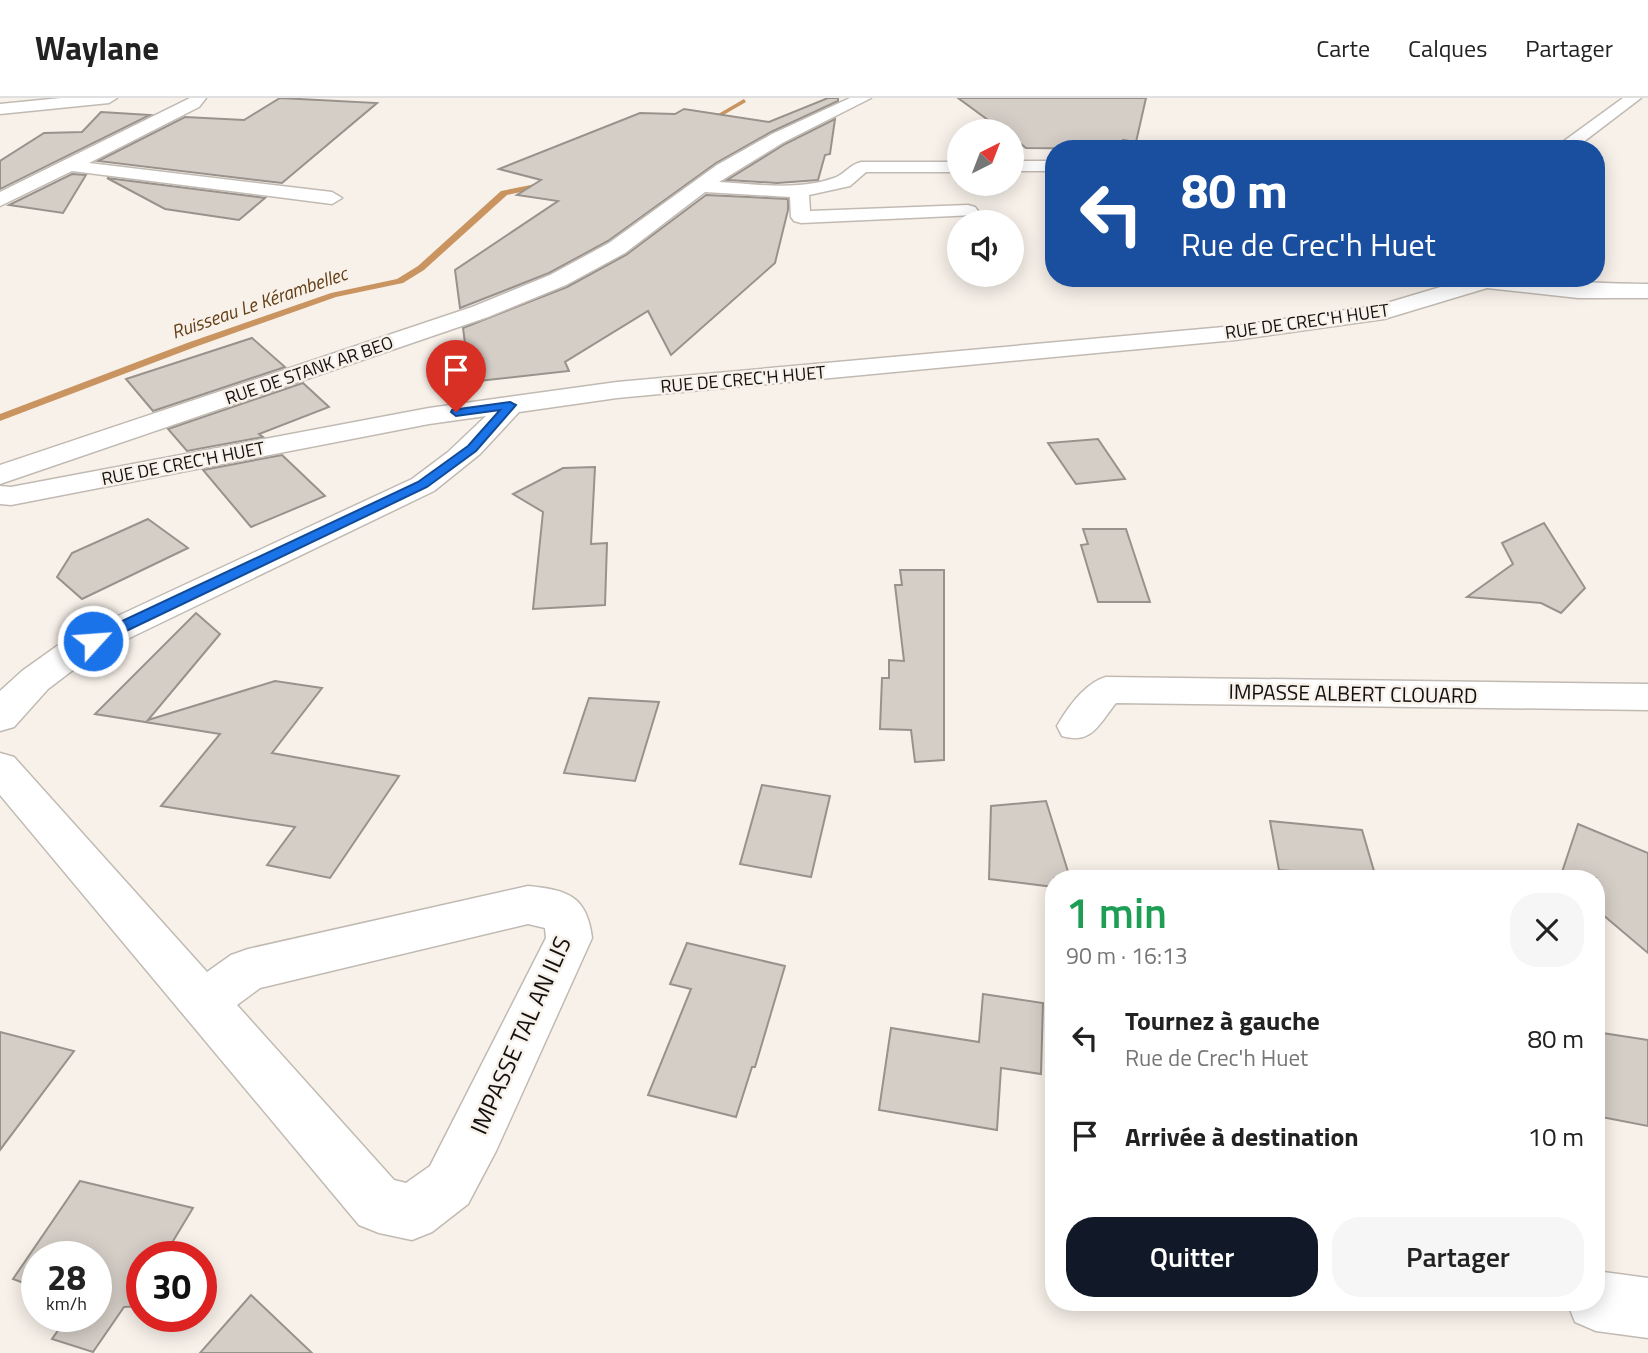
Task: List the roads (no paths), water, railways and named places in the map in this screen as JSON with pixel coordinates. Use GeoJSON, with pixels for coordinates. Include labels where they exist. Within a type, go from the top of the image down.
{"type":"FeatureCollection","features":[{"type":"Feature","properties":{"kind":"street"},"geometry":{"type":"LineString","coordinates":[[0,109],[108,98]]}},
{"type":"Feature","properties":{"kind":"street"},"geometry":{"type":"LineString","coordinates":[[0,200],[193,104],[198,98]]}},
{"type":"Feature","properties":{"kind":"street","name":"RUE DE STANK AR BEO"},"geometry":{"type":"LineString","coordinates":[[0,475],[493,307],[558,280],[617,248],[723,169],[778,138],[863,98]]}},
{"type":"Feature","properties":{"kind":"street"},"geometry":{"type":"LineString","coordinates":[[1575,140],[1633,98]]}},
{"type":"Feature","properties":{"kind":"street"},"geometry":{"type":"LineString","coordinates":[[15,127],[46,104]]}},
{"type":"Feature","properties":{"kind":"street"},"geometry":{"type":"LineString","coordinates":[[72,166],[332,198]]}},
{"type":"Feature","properties":{"kind":"street"},"geometry":{"type":"LineString","coordinates":[[1024,166],[1045,166]]}},
{"type":"Feature","properties":{"kind":"street"},"geometry":{"type":"LineString","coordinates":[[698,186],[799,192],[843,182],[861,167],[947,167]]}},
{"type":"Feature","properties":{"kind":"street"},"geometry":{"type":"LineString","coordinates":[[799,192],[801,216],[947,212]]}},
{"type":"Feature","properties":{"kind":"street","name":"RUE DE CREC'H HUET"},"geometry":{"type":"LineString","coordinates":[[0,495],[11,496],[416,418],[617,390],[1235,333],[1384,312],[1462,287]]}},
{"type":"Feature","properties":{"kind":"street"},"geometry":{"type":"LineString","coordinates":[[1545,287],[1578,291],[1648,291]]}},
{"type":"Feature","properties":{"kind":"street"},"geometry":{"type":"LineString","coordinates":[[0,717],[14,697],[44,670],[77,649],[423,485],[477,444],[510,405]]}},
{"type":"Feature","properties":{"kind":"street","name":"IMPASSE ALBERT CLOUARD"},"geometry":{"type":"LineString","coordinates":[[1076,726],[1106,690],[1648,697]]}},
{"type":"Feature","properties":{"kind":"street","name":"IMPASSE TAL AN ILIS"},"geometry":{"type":"LineString","coordinates":[[0,768],[202,1003],[379,1205],[412,1212],[449,1185],[569,938],[567,918],[548,907],[528,905],[488,914],[248,970],[202,1003]]}},
{"type":"Feature","properties":{"kind":"street"},"geometry":{"type":"LineString","coordinates":[[1605,1302],[1648,1308]]}},
{"type":"Feature","properties":{"kind":"waterway","name":"Ruisseau Le Kérambellec"},"geometry":{"type":"LineString","coordinates":[[704,124],[744,101]]}},
{"type":"Feature","properties":{"kind":"waterway","name":"Ruisseau Le Kérambellec"},"geometry":{"type":"LineString","coordinates":[[0,418],[191,345],[334,295],[400,281],[421,268],[504,193],[546,184]]}}]}
